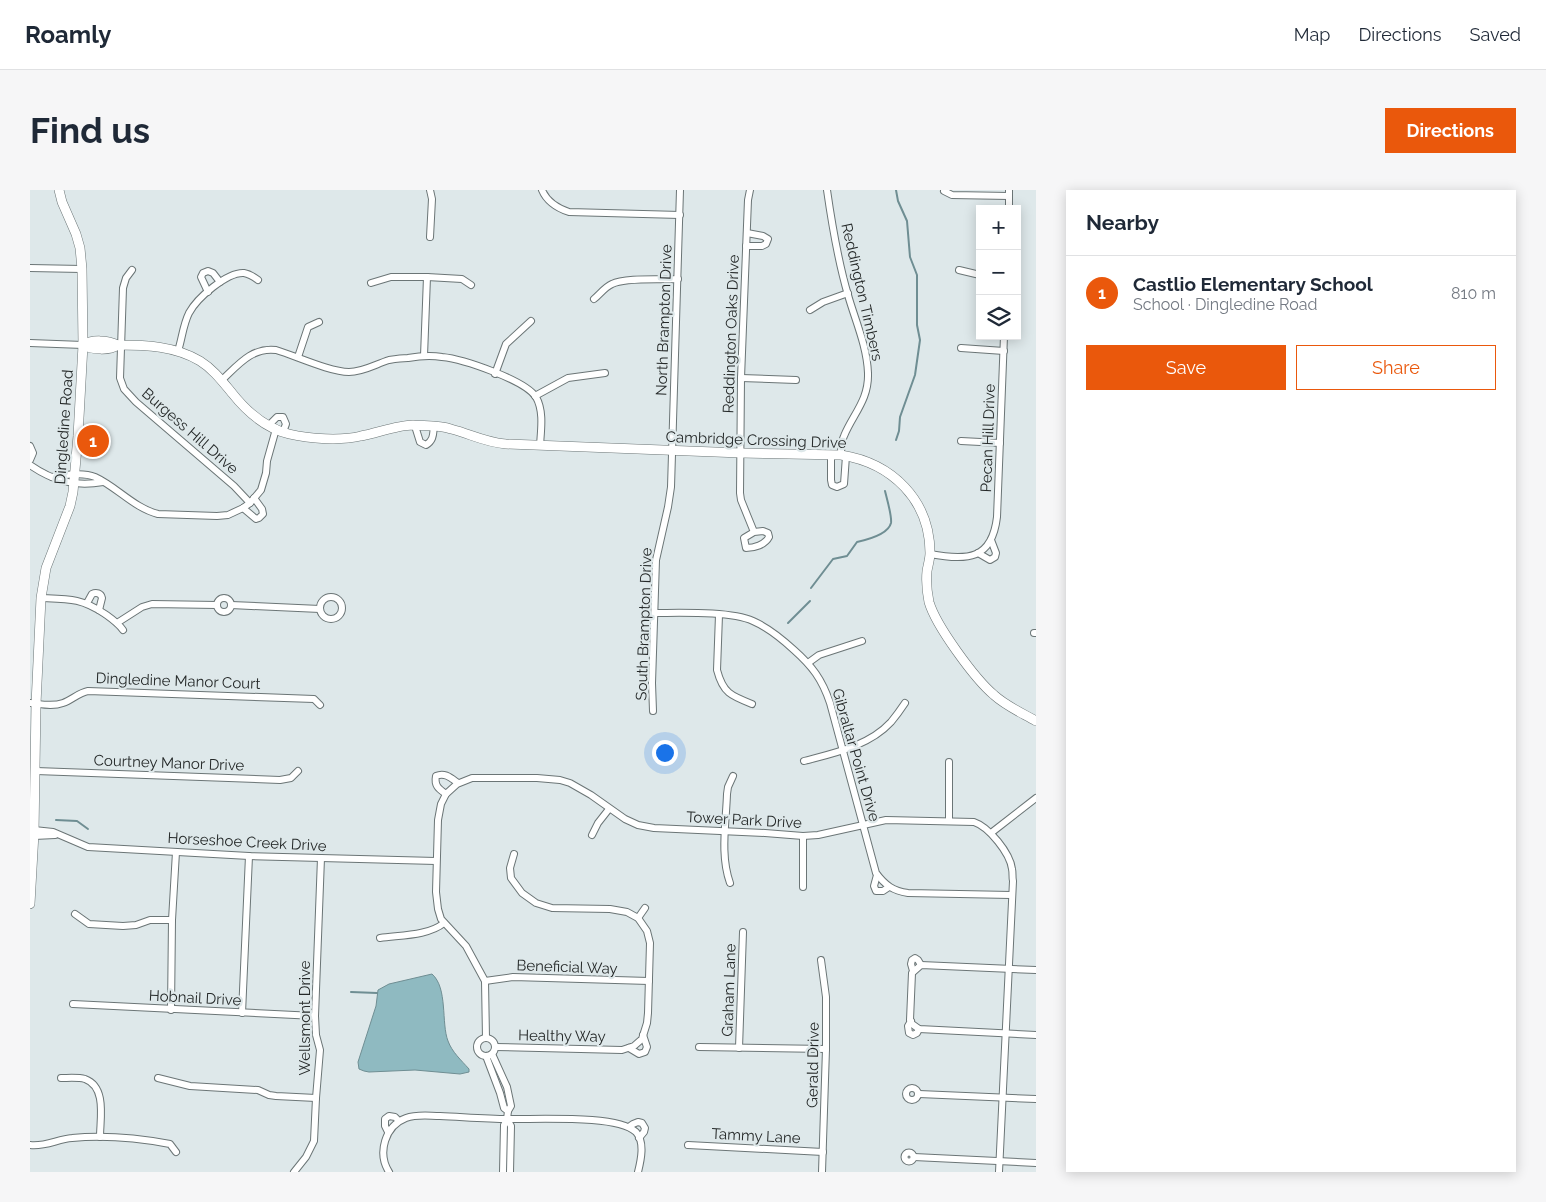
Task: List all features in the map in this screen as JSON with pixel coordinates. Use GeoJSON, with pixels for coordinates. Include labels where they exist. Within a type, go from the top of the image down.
{"type":"FeatureCollection","features":[{"type":"Feature","properties":{"kind":"street","name":"Dingledine Road"},"geometry":{"type":"LineString","coordinates":[[30,904],[36,771],[33,704],[41,598],[46,568],[70,506],[75,479],[83,345],[82,269],[78,240],[59,190]]}},
{"type":"Feature","properties":{"kind":"street"},"geometry":{"type":"LineString","coordinates":[[430,190],[432,199],[430,237]]}},
{"type":"Feature","properties":{"kind":"street"},"geometry":{"type":"LineString","coordinates":[[542,190],[554,206],[569,212],[680,215]]}},
{"type":"Feature","properties":{"kind":"street","name":"North Brampton Drive"},"geometry":{"type":"LineString","coordinates":[[671,450],[680,190]]}},
{"type":"Feature","properties":{"kind":"street","name":"Reddington Oaks Drive"},"geometry":{"type":"LineString","coordinates":[[750,190],[748,200],[741,378],[741,500],[754,532]]}},
{"type":"Feature","properties":{"kind":"street","name":"Reddington Timbers"},"geometry":{"type":"LineString","coordinates":[[827,190],[834,236],[864,349],[868,373],[860,407],[842,443],[844,484],[837,487],[832,485],[830,480],[831,455]]}},
{"type":"Feature","properties":{"kind":"street"},"geometry":{"type":"LineString","coordinates":[[944,191],[952,195],[1009,193]]}},
{"type":"Feature","properties":{"kind":"street","name":"Reddington Oaks Drive"},"geometry":{"type":"LineString","coordinates":[[746,246],[762,246],[766,244],[768,239],[764,236],[747,233]]}},
{"type":"Feature","properties":{"kind":"street"},"geometry":{"type":"LineString","coordinates":[[30,268],[82,269]]}},
{"type":"Feature","properties":{"kind":"street","name":"Burgess Hill Drive"},"geometry":{"type":"LineString","coordinates":[[132,270],[126,278],[123,288],[120,378],[124,389],[136,402],[252,500]]}},
{"type":"Feature","properties":{"kind":"street"},"geometry":{"type":"LineString","coordinates":[[959,270],[976,274]]}},
{"type":"Feature","properties":{"kind":"street"},"geometry":{"type":"LineString","coordinates":[[208,292],[201,277],[203,273],[208,271],[213,273],[220,282]]}},
{"type":"Feature","properties":{"kind":"street"},"geometry":{"type":"LineString","coordinates":[[178,351],[188,316],[197,302],[208,292],[226,278],[238,273],[249,274],[258,280]]}},
{"type":"Feature","properties":{"kind":"street"},"geometry":{"type":"LineString","coordinates":[[371,283],[391,277],[427,277],[462,279],[471,285]]}},
{"type":"Feature","properties":{"kind":"street"},"geometry":{"type":"LineString","coordinates":[[424,356],[427,277]]}},
{"type":"Feature","properties":{"kind":"street"},"geometry":{"type":"LineString","coordinates":[[594,299],[614,282],[678,279]]}},
{"type":"Feature","properties":{"kind":"street"},"geometry":{"type":"LineString","coordinates":[[810,310],[823,302],[848,293]]}},
{"type":"Feature","properties":{"kind":"street"},"geometry":{"type":"LineString","coordinates":[[495,374],[506,344],[532,321]]}},
{"type":"Feature","properties":{"kind":"street"},"geometry":{"type":"LineString","coordinates":[[298,357],[308,327],[319,322]]}},
{"type":"Feature","properties":{"kind":"street","name":"Pecan Hill Drive"},"geometry":{"type":"LineString","coordinates":[[930,554],[965,558],[978,553],[990,560],[996,553],[991,540],[996,528],[997,517],[1004,340]]}},
{"type":"Feature","properties":{"kind":"street"},"geometry":{"type":"LineString","coordinates":[[30,343],[83,345]]}},
{"type":"Feature","properties":{"kind":"street","name":"Cambridge Crossing Drive"},"geometry":{"type":"LineString","coordinates":[[83,345],[89,348],[113,349],[120,345],[153,346],[178,351],[201,361],[222,380],[248,411],[276,429],[290,434],[318,438],[350,438],[414,426],[434,426],[451,428],[493,442],[741,454],[844,455],[857,458],[890,473],[914,499],[924,518],[928,529],[930,554],[927,573],[927,593],[934,614],[943,630],[977,677],[994,695],[1018,712],[1036,721]]}},
{"type":"Feature","properties":{"kind":"street"},"geometry":{"type":"LineString","coordinates":[[961,348],[1004,351]]}},
{"type":"Feature","properties":{"kind":"street"},"geometry":{"type":"LineString","coordinates":[[222,380],[250,355],[268,349],[347,372],[391,360],[424,356],[443,357],[457,360],[526,386],[535,396],[540,406],[540,445]]}},
{"type":"Feature","properties":{"kind":"street"},"geometry":{"type":"LineString","coordinates":[[535,396],[568,378],[605,373]]}},
{"type":"Feature","properties":{"kind":"street"},"geometry":{"type":"LineString","coordinates":[[741,378],[796,380]]}},
{"type":"Feature","properties":{"kind":"street"},"geometry":{"type":"LineString","coordinates":[[414,426],[420,442],[426,445],[433,438],[434,426]]}},
{"type":"Feature","properties":{"kind":"street"},"geometry":{"type":"LineString","coordinates":[[30,465],[42,474],[62,482],[75,479],[92,484],[103,482],[150,512],[158,514],[228,515],[244,508],[261,490],[276,429]]}},
{"type":"Feature","properties":{"kind":"street"},"geometry":{"type":"LineString","coordinates":[[961,441],[1000,443]]}},
{"type":"Feature","properties":{"kind":"street"},"geometry":{"type":"LineString","coordinates":[[30,446],[33,453],[30,460]]}},
{"type":"Feature","properties":{"kind":"street","name":"South Brampton Drive"},"geometry":{"type":"LineString","coordinates":[[654,711],[652,683],[656,560],[671,487],[671,450]]}},
{"type":"Feature","properties":{"kind":"street"},"geometry":{"type":"LineString","coordinates":[[244,508],[256,519],[259,518],[262,514],[262,509],[252,500]]}},
{"type":"Feature","properties":{"kind":"street"},"geometry":{"type":"LineString","coordinates":[[978,553],[991,540]]}},
{"type":"Feature","properties":{"kind":"street"},"geometry":{"type":"LineString","coordinates":[[87,603],[92,594],[97,593],[102,598],[99,610]]}},
{"type":"Feature","properties":{"kind":"street"},"geometry":{"type":"LineString","coordinates":[[41,598],[68,599],[87,603],[117,623],[123,630]]}},
{"type":"Feature","properties":{"kind":"street"},"geometry":{"type":"LineString","coordinates":[[117,623],[142,606],[152,604],[217,605],[219,600],[225,598],[232,605],[320,609]]}},
{"type":"Feature","properties":{"kind":"street","name":"Gibraltar Point Drive"},"geometry":{"type":"LineString","coordinates":[[654,613],[719,615],[744,618],[778,635],[808,663],[819,677],[825,689],[877,875],[889,887],[899,892],[908,893],[1012,895]]}},
{"type":"Feature","properties":{"kind":"street"},"geometry":{"type":"LineString","coordinates":[[719,615],[717,670],[721,683],[729,695],[752,704]]}},
{"type":"Feature","properties":{"kind":"street"},"geometry":{"type":"LineString","coordinates":[[808,663],[819,655],[862,641]]}},
{"type":"Feature","properties":{"kind":"street","name":"Dingledine Manor Court"},"geometry":{"type":"LineString","coordinates":[[33,704],[53,706],[64,703],[81,692],[88,691],[314,699],[320,705]]}},
{"type":"Feature","properties":{"kind":"street"},"geometry":{"type":"LineString","coordinates":[[804,761],[863,742],[880,732],[891,722],[906,703]]}},
{"type":"Feature","properties":{"kind":"street"},"geometry":{"type":"LineString","coordinates":[[949,762],[949,820]]}},
{"type":"Feature","properties":{"kind":"street","name":"Courtney Manor Drive"},"geometry":{"type":"LineString","coordinates":[[36,771],[280,780],[291,778],[298,771]]}},
{"type":"Feature","properties":{"kind":"street"},"geometry":{"type":"LineString","coordinates":[[458,783],[446,775],[439,774],[436,776],[435,784],[437,788],[446,794],[439,811],[436,861],[437,901],[441,919],[466,946],[485,982],[486,1038]]}},
{"type":"Feature","properties":{"kind":"street"},"geometry":{"type":"LineString","coordinates":[[730,883],[724,865],[727,794],[733,776]]}},
{"type":"Feature","properties":{"kind":"street","name":"Tower Park Drive"},"geometry":{"type":"LineString","coordinates":[[446,794],[458,783],[466,779],[479,777],[560,780],[570,783],[591,795],[609,809],[638,825],[654,828],[803,836],[833,832],[886,820],[949,820],[981,824],[991,833],[1009,859],[1012,868],[999,1172]]}},
{"type":"Feature","properties":{"kind":"street"},"geometry":{"type":"LineString","coordinates":[[991,833],[1036,798]]}},
{"type":"Feature","properties":{"kind":"street"},"geometry":{"type":"LineString","coordinates":[[592,835],[609,809]]}},
{"type":"Feature","properties":{"kind":"street","name":"Horseshoe Creek Drive"},"geometry":{"type":"LineString","coordinates":[[33,833],[58,835],[88,847],[249,856],[436,861]]}},
{"type":"Feature","properties":{"kind":"street"},"geometry":{"type":"LineString","coordinates":[[803,836],[803,886]]}},
{"type":"Feature","properties":{"kind":"street"},"geometry":{"type":"LineString","coordinates":[[170,1010],[176,852]]}},
{"type":"Feature","properties":{"kind":"street"},"geometry":{"type":"LineString","coordinates":[[514,854],[510,868],[511,878],[522,893],[536,903],[552,908],[620,910],[638,918],[645,908]]}},
{"type":"Feature","properties":{"kind":"street"},"geometry":{"type":"LineString","coordinates":[[242,1013],[249,856]]}},
{"type":"Feature","properties":{"kind":"street","name":"Wellsmont Drive"},"geometry":{"type":"LineString","coordinates":[[294,1172],[306,1157],[314,1141],[320,1050],[316,1035],[315,1016],[321,858]]}},
{"type":"Feature","properties":{"kind":"street","name":"Gibraltar Point Drive"},"geometry":{"type":"LineString","coordinates":[[877,875],[874,882],[874,890],[880,892],[889,887]]}},
{"type":"Feature","properties":{"kind":"street"},"geometry":{"type":"LineString","coordinates":[[75,914],[89,924],[123,926],[136,925],[150,920],[172,920]]}},
{"type":"Feature","properties":{"kind":"street","name":"Healthy Way"},"geometry":{"type":"LineString","coordinates":[[491,1052],[622,1050],[629,1048],[639,1054],[645,1052],[647,1048],[643,1035],[648,1013],[650,937],[638,918]]}},
{"type":"Feature","properties":{"kind":"street"},"geometry":{"type":"LineString","coordinates":[[380,938],[429,932],[444,923]]}},
{"type":"Feature","properties":{"kind":"street","name":"Graham Lane"},"geometry":{"type":"LineString","coordinates":[[739,1048],[744,932]]}},
{"type":"Feature","properties":{"kind":"street","name":"Gerald Drive"},"geometry":{"type":"LineString","coordinates":[[821,960],[826,997],[822,1172]]}},
{"type":"Feature","properties":{"kind":"street"},"geometry":{"type":"LineString","coordinates":[[1036,970],[922,965],[914,971],[912,981],[911,1021],[919,1029],[1036,1035]]}},
{"type":"Feature","properties":{"kind":"street","name":"Beneficial Way"},"geometry":{"type":"LineString","coordinates":[[485,982],[513,977],[649,982]]}},
{"type":"Feature","properties":{"kind":"street","name":"Hobnail Drive"},"geometry":{"type":"LineString","coordinates":[[73,1004],[315,1016]]}},
{"type":"Feature","properties":{"kind":"street"},"geometry":{"type":"LineString","coordinates":[[629,1048],[642,1039],[643,1035]]}},
{"type":"Feature","properties":{"kind":"street"},"geometry":{"type":"LineString","coordinates":[[491,1052],[481,1054],[476,1047],[478,1041],[486,1038],[492,1040],[491,1052],[500,1093],[504,1108],[508,1111],[504,1125],[503,1172]]}},
{"type":"Feature","properties":{"kind":"street"},"geometry":{"type":"LineString","coordinates":[[699,1047],[826,1049]]}},
{"type":"Feature","properties":{"kind":"street"},"geometry":{"type":"LineString","coordinates":[[61,1078],[82,1078],[91,1083],[96,1089],[100,1100],[100,1138]]}},
{"type":"Feature","properties":{"kind":"street"},"geometry":{"type":"LineString","coordinates":[[158,1078],[190,1086],[258,1090],[276,1096],[316,1098]]}},
{"type":"Feature","properties":{"kind":"street"},"geometry":{"type":"LineString","coordinates":[[919,1094],[1036,1099]]}},
{"type":"Feature","properties":{"kind":"street"},"geometry":{"type":"LineString","coordinates":[[386,1170],[384,1152],[388,1132],[399,1121],[417,1115],[592,1120],[613,1123],[630,1128],[635,1131],[639,1138],[642,1153],[638,1172]]}},
{"type":"Feature","properties":{"kind":"street"},"geometry":{"type":"LineString","coordinates":[[388,1132],[384,1126],[384,1119],[389,1116],[395,1117],[399,1121]]}},
{"type":"Feature","properties":{"kind":"street"},"geometry":{"type":"LineString","coordinates":[[507,1119],[511,1126],[510,1172]]}},
{"type":"Feature","properties":{"kind":"street"},"geometry":{"type":"LineString","coordinates":[[630,1128],[633,1124],[642,1123],[645,1128],[639,1138]]}},
{"type":"Feature","properties":{"kind":"street"},"geometry":{"type":"LineString","coordinates":[[30,1146],[49,1144],[73,1138],[142,1139],[170,1144],[176,1152]]}},
{"type":"Feature","properties":{"kind":"street","name":"Tammy Lane"},"geometry":{"type":"LineString","coordinates":[[688,1145],[823,1152]]}},
{"type":"Feature","properties":{"kind":"street"},"geometry":{"type":"LineString","coordinates":[[914,1157],[1036,1163]]}},
{"type":"Feature","properties":{"kind":"water"},"geometry":{"type":"Polygon","coordinates":[[[432,974],[440,988],[448,1041],[454,1052],[469,1069],[469,1072],[460,1074],[415,1070],[369,1072],[359,1069],[358,1062],[376,1006],[378,990],[389,984],[432,974]]]}},
{"type":"Feature","properties":{"kind":"waterway"},"geometry":{"type":"LineString","coordinates":[[896,190],[898,201],[907,221],[910,257],[917,275],[917,325],[920,340],[915,375],[900,417],[896,440]]}},
{"type":"Feature","properties":{"kind":"waterway"},"geometry":{"type":"LineString","coordinates":[[811,588],[833,559],[847,556],[857,542],[886,531],[891,523],[891,516],[885,491]]}},
{"type":"Feature","properties":{"kind":"waterway"},"geometry":{"type":"LineString","coordinates":[[788,623],[810,601]]}},
{"type":"Feature","properties":{"kind":"waterway"},"geometry":{"type":"LineString","coordinates":[[56,820],[77,821],[88,829]]}},
{"type":"Feature","properties":{"kind":"waterway"},"geometry":{"type":"LineString","coordinates":[[351,992],[377,993]]}},
{"type":"Feature","properties":{"kind":"place","name":"Castlio Elementary School"},"geometry":{"type":"Point","coordinates":[93,441]}}]}
